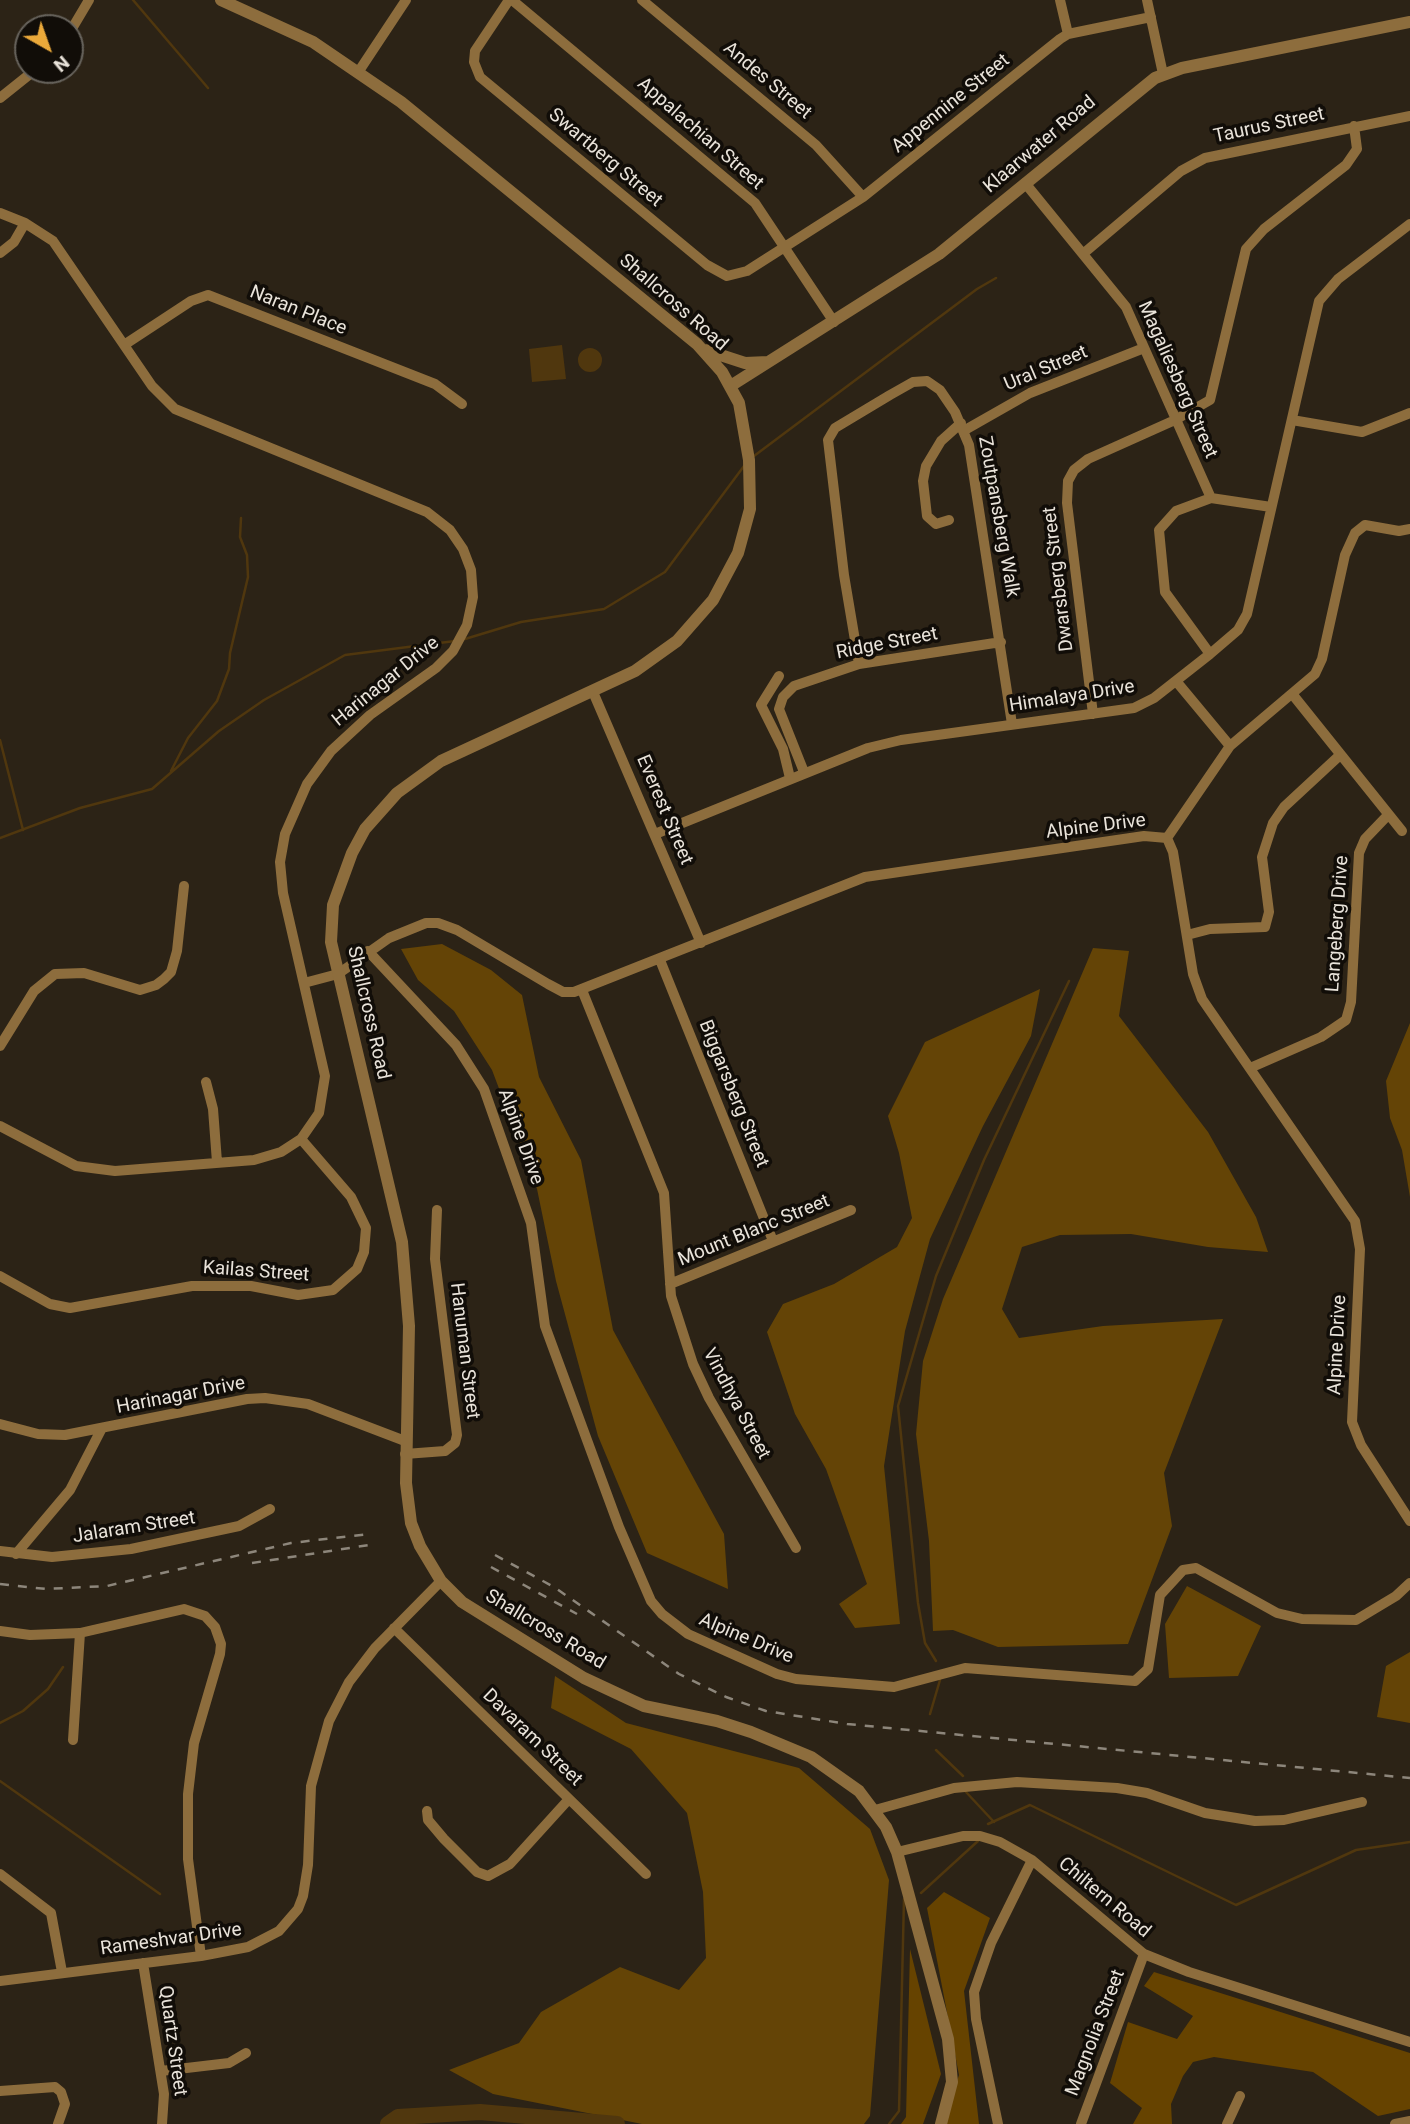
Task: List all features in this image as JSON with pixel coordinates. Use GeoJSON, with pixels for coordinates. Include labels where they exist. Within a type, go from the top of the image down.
{"type":"FeatureCollection","features":[{"type":"Feature","properties":{"kind":"street","name":"Shallcross Road"},"geometry":{"type":"LineString","coordinates":[[221,0],[313,42],[359,71],[439,133],[701,349],[732,385],[744,427],[751,486],[750,509],[738,553],[713,600],[677,641],[635,671],[441,761],[413,779],[383,807],[352,853],[333,905],[331,942],[402,1242],[409,1326],[405,1448],[411,1523],[420,1546],[441,1581],[479,1615],[618,1696],[663,1711],[717,1721],[811,1757],[847,1780],[875,1810],[897,1852],[918,1917],[950,2051],[952,2082],[941,2124]]}},
{"type":"Feature","properties":{"kind":"street"},"geometry":{"type":"LineString","coordinates":[[359,71],[406,0]]}},
{"type":"Feature","properties":{"kind":"street","name":"Swartberg Street"},"geometry":{"type":"LineString","coordinates":[[511,0],[475,51],[476,70],[489,85],[718,274],[727,276],[747,271],[786,246]]}},
{"type":"Feature","properties":{"kind":"street","name":"Appalachian Street"},"geometry":{"type":"LineString","coordinates":[[511,0],[740,188],[769,221],[834,322]]}},
{"type":"Feature","properties":{"kind":"street","name":"Andes Street"},"geometry":{"type":"LineString","coordinates":[[642,0],[816,145],[863,197]]}},
{"type":"Feature","properties":{"kind":"street"},"geometry":{"type":"LineString","coordinates":[[1060,0],[1068,34]]}},
{"type":"Feature","properties":{"kind":"street"},"geometry":{"type":"LineString","coordinates":[[1147,0],[1163,74]]}},
{"type":"Feature","properties":{"kind":"street","name":"Appennine Street"},"geometry":{"type":"LineString","coordinates":[[786,246],[863,197],[1068,34],[1151,17]]}},
{"type":"Feature","properties":{"kind":"street","name":"Klaarwater Road"},"geometry":{"type":"LineString","coordinates":[[732,385],[939,254],[1136,91],[1163,74],[1410,22]]}},
{"type":"Feature","properties":{"kind":"street"},"geometry":{"type":"LineString","coordinates":[[0,98],[17,84]]}},
{"type":"Feature","properties":{"kind":"street","name":"Taurus Street"},"geometry":{"type":"LineString","coordinates":[[1084,253],[1192,164],[1215,155],[1410,116]]}},
{"type":"Feature","properties":{"kind":"street","name":"Dwarsberg Street"},"geometry":{"type":"LineString","coordinates":[[1093,714],[1067,503],[1068,481],[1074,470],[1088,459],[1204,406],[1213,395],[1242,262],[1250,242],[1346,164],[1357,149],[1354,126]]}},
{"type":"Feature","properties":{"kind":"street","name":"Magaliesberg Street"},"geometry":{"type":"LineString","coordinates":[[1025,183],[1126,307],[1211,498]]}},
{"type":"Feature","properties":{"kind":"street","name":"Harinagar Drive"},"geometry":{"type":"LineString","coordinates":[[0,214],[25,223],[53,241],[156,392],[175,409],[427,512],[458,540],[471,570],[472,609],[453,652],[436,668],[370,715],[331,751],[318,767],[289,821],[282,849],[281,877],[323,1063],[325,1087],[319,1112],[301,1139],[267,1157],[134,1170],[95,1170],[56,1158],[0,1126]]}},
{"type":"Feature","properties":{"kind":"street"},"geometry":{"type":"LineString","coordinates":[[0,253],[14,242],[25,223]]}},
{"type":"Feature","properties":{"kind":"street","name":"Himalaya Drive"},"geometry":{"type":"LineString","coordinates":[[655,834],[804,772],[884,744],[1145,704],[1210,654],[1238,630],[1247,614],[1270,508],[1323,295],[1344,275],[1410,224]]}},
{"type":"Feature","properties":{"kind":"street","name":"Naran Place"},"geometry":{"type":"LineString","coordinates":[[124,345],[191,301],[208,295],[435,384],[462,404]]}},
{"type":"Feature","properties":{"kind":"street","name":"Ural Street"},"geometry":{"type":"LineString","coordinates":[[949,520],[936,524],[927,516],[923,481],[926,466],[940,441],[963,426],[1030,393],[1144,348]]}},
{"type":"Feature","properties":{"kind":"street"},"geometry":{"type":"LineString","coordinates":[[701,349],[745,363],[769,362]]}},
{"type":"Feature","properties":{"kind":"street","name":"Zoutpansberg Walk"},"geometry":{"type":"LineString","coordinates":[[859,664],[844,575],[828,440],[845,422],[920,380],[927,381],[940,390],[963,426],[1001,642],[1012,724]]}},
{"type":"Feature","properties":{"kind":"street"},"geometry":{"type":"LineString","coordinates":[[1292,420],[1362,432],[1410,413]]}},
{"type":"Feature","properties":{"kind":"street"},"geometry":{"type":"LineString","coordinates":[[1210,654],[1165,592],[1158,537],[1167,518],[1211,498],[1270,508]]}},
{"type":"Feature","properties":{"kind":"street"},"geometry":{"type":"LineString","coordinates":[[1167,838],[1230,746],[1308,682],[1319,667],[1345,555],[1355,533],[1365,525],[1399,531],[1410,529]]}},
{"type":"Feature","properties":{"kind":"street","name":"Ridge Street"},"geometry":{"type":"LineString","coordinates":[[804,772],[779,709],[783,697],[794,686],[859,664],[1001,642]]}},
{"type":"Feature","properties":{"kind":"street"},"geometry":{"type":"LineString","coordinates":[[779,676],[761,705],[783,749],[790,778]]}},
{"type":"Feature","properties":{"kind":"street"},"geometry":{"type":"LineString","coordinates":[[1176,681],[1230,746]]}},
{"type":"Feature","properties":{"kind":"street","name":"Everest Street"},"geometry":{"type":"LineString","coordinates":[[593,692],[701,943]]}},
{"type":"Feature","properties":{"kind":"street"},"geometry":{"type":"LineString","coordinates":[[1293,695],[1339,756],[1402,831]]}},
{"type":"Feature","properties":{"kind":"street"},"geometry":{"type":"LineString","coordinates":[[1187,935],[1210,929],[1265,927],[1269,919],[1264,847],[1284,807],[1339,756]]}},
{"type":"Feature","properties":{"kind":"street","name":"Langeberg Drive"},"geometry":{"type":"LineString","coordinates":[[1250,1068],[1328,1033],[1346,1020],[1351,1002],[1359,853],[1365,839],[1388,815]]}},
{"type":"Feature","properties":{"kind":"street","name":"Alpine Drive"},"geometry":{"type":"LineString","coordinates":[[582,990],[865,877],[1144,836],[1167,838],[1173,852],[1193,974],[1202,999],[1355,1221],[1360,1249],[1352,1422],[1361,1445],[1410,1521]]}},
{"type":"Feature","properties":{"kind":"street"},"geometry":{"type":"LineString","coordinates":[[0,1046],[34,991],[55,974],[84,973],[140,990],[156,985],[164,979],[171,972],[177,951],[184,886]]}},
{"type":"Feature","properties":{"kind":"street"},"geometry":{"type":"LineString","coordinates":[[304,984],[338,974],[368,951],[413,928],[438,923],[457,930],[563,992],[582,990]]}},
{"type":"Feature","properties":{"kind":"street","name":"Alpine Drive"},"geometry":{"type":"LineString","coordinates":[[368,951],[456,1045],[484,1089],[531,1223],[545,1326],[619,1527],[652,1601],[662,1614],[688,1634],[777,1674],[796,1679],[894,1687],[965,1668],[1135,1681],[1148,1669],[1160,1595],[1183,1570],[1196,1568],[1269,1609],[1302,1619],[1356,1620],[1396,1596],[1410,1583]]}},
{"type":"Feature","properties":{"kind":"street","name":"Biggarsberg Street"},"geometry":{"type":"LineString","coordinates":[[660,960],[773,1241]]}},
{"type":"Feature","properties":{"kind":"street","name":"Vindhya Street"},"geometry":{"type":"LineString","coordinates":[[582,990],[664,1193],[674,1308],[700,1380],[796,1548]]}},
{"type":"Feature","properties":{"kind":"street"},"geometry":{"type":"LineString","coordinates":[[206,1082],[214,1110],[217,1162]]}},
{"type":"Feature","properties":{"kind":"street","name":"Kailas Street"},"geometry":{"type":"LineString","coordinates":[[0,1276],[50,1304],[70,1308],[192,1286],[251,1286],[298,1295],[333,1290],[357,1269],[365,1252],[366,1228],[351,1197],[301,1139]]}},
{"type":"Feature","properties":{"kind":"street","name":"Hanuman Street"},"geometry":{"type":"LineString","coordinates":[[405,1448],[445,1451],[451,1448],[457,1435],[435,1259],[437,1210]]}},
{"type":"Feature","properties":{"kind":"street","name":"Mount Blanc Street"},"geometry":{"type":"LineString","coordinates":[[670,1284],[851,1210]]}},
{"type":"Feature","properties":{"kind":"street","name":"Harinagar Drive"},"geometry":{"type":"LineString","coordinates":[[0,1424],[38,1434],[65,1435],[247,1399],[265,1398],[308,1404],[405,1448]]}},
{"type":"Feature","properties":{"kind":"street"},"geometry":{"type":"LineString","coordinates":[[16,1554],[70,1490],[101,1430]]}},
{"type":"Feature","properties":{"kind":"street","name":"Jalaram Street"},"geometry":{"type":"LineString","coordinates":[[0,1551],[52,1558],[131,1549],[239,1526],[270,1509]]}},
{"type":"Feature","properties":{"kind":"street","name":"Rameshvar Drive"},"geometry":{"type":"LineString","coordinates":[[0,1981],[201,1956],[248,1947],[279,1931],[298,1909],[306,1882],[311,1786],[318,1750],[349,1682],[394,1628],[441,1581]]}},
{"type":"Feature","properties":{"kind":"street"},"geometry":{"type":"LineString","coordinates":[[0,1631],[30,1635],[80,1633],[184,1609],[205,1616],[218,1635],[220,1654],[194,1743],[188,1794],[188,1859],[201,1956]]}},
{"type":"Feature","properties":{"kind":"street","name":"Davaram Street"},"geometry":{"type":"LineString","coordinates":[[394,1628],[646,1874]]}},
{"type":"Feature","properties":{"kind":"street"},"geometry":{"type":"LineString","coordinates":[[73,1740],[80,1633]]}},
{"type":"Feature","properties":{"kind":"street"},"geometry":{"type":"LineString","coordinates":[[875,1810],[954,1788],[1038,1782],[1080,1784],[1147,1793],[1205,1813],[1255,1821],[1284,1820],[1362,1802]]}},
{"type":"Feature","properties":{"kind":"street"},"geometry":{"type":"LineString","coordinates":[[426,1811],[428,1820],[444,1839],[477,1872],[488,1876],[510,1864],[569,1798]]}},
{"type":"Feature","properties":{"kind":"street","name":"Chiltern Road"},"geometry":{"type":"LineString","coordinates":[[897,1852],[947,1839],[980,1836],[1000,1842],[1032,1860],[1144,1954],[1189,1972],[1410,2042]]}},
{"type":"Feature","properties":{"kind":"street"},"geometry":{"type":"LineString","coordinates":[[998,2124],[976,2019],[974,1992],[991,1943],[1032,1860]]}},
{"type":"Feature","properties":{"kind":"street"},"geometry":{"type":"LineString","coordinates":[[0,1874],[51,1913],[62,1972]]}},
{"type":"Feature","properties":{"kind":"street","name":"Magnolia Street"},"geometry":{"type":"LineString","coordinates":[[1081,2124],[1144,1954]]}},
{"type":"Feature","properties":{"kind":"street","name":"Quartz Street"},"geometry":{"type":"LineString","coordinates":[[143,1963],[164,2094],[162,2124]]}},
{"type":"Feature","properties":{"kind":"street"},"geometry":{"type":"LineString","coordinates":[[161,2071],[229,2063],[246,2053]]}},
{"type":"Feature","properties":{"kind":"street"},"geometry":{"type":"LineString","coordinates":[[0,2091],[55,2087],[61,2092],[65,2104],[58,2124]]}},
{"type":"Feature","properties":{"kind":"street"},"geometry":{"type":"LineString","coordinates":[[1227,2124],[1240,2096]]}},
{"type":"Feature","properties":{"kind":"street"},"geometry":{"type":"LineString","coordinates":[[1395,2124],[1410,2121]]}},
{"type":"Feature","properties":{"kind":"shaded area"},"geometry":{"type":"Polygon","coordinates":[[[562,345],[566,379],[532,382],[529,349],[562,345]]]}},
{"type":"Feature","properties":{"kind":"shaded area"},"geometry":{"type":"Polygon","coordinates":[[[590,348],[599,351],[602,360],[599,369],[590,372],[581,369],[578,360],[581,351],[590,348]]]}},
{"type":"Feature","properties":{"kind":"shaded area"},"geometry":{"type":"Polygon","coordinates":[[[442,944],[491,970],[522,995],[539,1077],[581,1160],[613,1330],[724,1534],[728,1589],[647,1553],[598,1436],[556,1281],[537,1189],[492,1070],[454,1011],[418,980],[401,949],[442,944]]]}},
{"type":"Feature","properties":{"kind":"shaded area"},"geometry":{"type":"Polygon","coordinates":[[[1093,948],[1129,951],[1119,1016],[1208,1132],[1256,1217],[1268,1252],[1208,1247],[1131,1234],[1060,1235],[1022,1247],[1002,1309],[1019,1338],[1103,1326],[1223,1319],[1164,1473],[1172,1526],[1128,1644],[998,1647],[953,1630],[933,1631],[929,1541],[916,1434],[923,1361],[943,1299],[1093,948]]]}},
{"type":"Feature","properties":{"kind":"shaded area"},"geometry":{"type":"Polygon","coordinates":[[[1040,989],[1031,1036],[983,1126],[930,1239],[905,1331],[884,1466],[900,1624],[855,1628],[839,1604],[867,1584],[826,1469],[795,1414],[767,1332],[783,1304],[834,1284],[897,1247],[912,1218],[899,1153],[888,1116],[925,1042],[1040,989]]]}},
{"type":"Feature","properties":{"kind":"shaded area"},"geometry":{"type":"Polygon","coordinates":[[[1410,1023],[1410,1197],[1402,1150],[1390,1118],[1386,1081],[1410,1023]]]}},
{"type":"Feature","properties":{"kind":"shaded area"},"geometry":{"type":"Polygon","coordinates":[[[1187,1586],[1261,1626],[1238,1676],[1169,1678],[1165,1624],[1187,1586]]]}},
{"type":"Feature","properties":{"kind":"shaded area"},"geometry":{"type":"Polygon","coordinates":[[[1410,1652],[1410,1723],[1377,1717],[1386,1666],[1410,1652]]]}},
{"type":"Feature","properties":{"kind":"shaded area"},"geometry":{"type":"Polygon","coordinates":[[[555,1676],[626,1723],[799,1768],[870,1829],[889,1880],[870,2116],[864,2124],[642,2124],[493,2094],[449,2070],[519,2043],[541,2012],[620,1967],[679,1990],[706,1958],[703,1892],[687,1813],[631,1749],[551,1708],[555,1676]]]}},
{"type":"Feature","properties":{"kind":"shaded area"},"geometry":{"type":"Polygon","coordinates":[[[944,1892],[990,1918],[964,1991],[979,2124],[943,2124],[959,2075],[927,1908],[944,1892]]]}},
{"type":"Feature","properties":{"kind":"shaded area"},"geometry":{"type":"Polygon","coordinates":[[[910,1949],[941,2074],[923,2124],[901,2124],[906,2117],[910,1949]]]}},
{"type":"Feature","properties":{"kind":"shaded area"},"geometry":{"type":"Polygon","coordinates":[[[1154,1972],[1410,2053],[1410,2109],[1378,2116],[1313,2072],[1214,2057],[1193,2062],[1183,2076],[1171,2104],[1172,2124],[1133,2124],[1142,2108],[1110,2083],[1128,2022],[1177,2039],[1193,2016],[1144,1986],[1154,1972]]]}},
{"type":"Feature","properties":{"kind":"waterway"},"geometry":{"type":"LineString","coordinates":[[133,0],[208,88]]}},
{"type":"Feature","properties":{"kind":"waterway"},"geometry":{"type":"LineString","coordinates":[[754,456],[977,289],[996,278]]}},
{"type":"Feature","properties":{"kind":"waterway"},"geometry":{"type":"LineString","coordinates":[[465,639],[521,622],[604,609],[665,572],[744,466]]}},
{"type":"Feature","properties":{"kind":"waterway"},"geometry":{"type":"LineString","coordinates":[[171,771],[188,738],[217,701],[229,669],[230,653],[248,577],[247,555],[240,537],[241,518]]}},
{"type":"Feature","properties":{"kind":"waterway"},"geometry":{"type":"LineString","coordinates":[[0,838],[80,808],[152,789],[219,731],[264,700],[345,655],[455,641]]}},
{"type":"Feature","properties":{"kind":"waterway"},"geometry":{"type":"LineString","coordinates":[[0,740],[23,830]]}},
{"type":"Feature","properties":{"kind":"waterway"},"geometry":{"type":"LineString","coordinates":[[936,1661],[925,1643],[918,1603],[898,1406],[936,1276],[984,1160],[1069,981]]}},
{"type":"Feature","properties":{"kind":"waterway"},"geometry":{"type":"LineString","coordinates":[[0,1723],[23,1711],[48,1689],[63,1667]]}},
{"type":"Feature","properties":{"kind":"waterway"},"geometry":{"type":"LineString","coordinates":[[930,1714],[940,1680]]}},
{"type":"Feature","properties":{"kind":"waterway"},"geometry":{"type":"LineString","coordinates":[[936,1750],[963,1776]]}},
{"type":"Feature","properties":{"kind":"waterway"},"geometry":{"type":"LineString","coordinates":[[0,1781],[160,1894]]}},
{"type":"Feature","properties":{"kind":"waterway"},"geometry":{"type":"LineString","coordinates":[[966,1792],[994,1822]]}},
{"type":"Feature","properties":{"kind":"waterway"},"geometry":{"type":"LineString","coordinates":[[988,1824],[1030,1805],[1236,1905],[1356,1850],[1410,1842]]}},
{"type":"Feature","properties":{"kind":"waterway"},"geometry":{"type":"LineString","coordinates":[[921,1893],[978,1841]]}},
{"type":"Feature","properties":{"kind":"waterway"},"geometry":{"type":"LineString","coordinates":[[889,2124],[899,2111],[904,1899]]}},
{"type":"Feature","properties":{"kind":"waterway"},"geometry":{"type":"LineString","coordinates":[[388,2124],[398,2117],[480,2112],[617,2124]]}},
{"type":"Feature","properties":{"kind":"railway"},"geometry":{"type":"LineString","coordinates":[[0,1584],[46,1589],[107,1586],[291,1543],[369,1534]]}},
{"type":"Feature","properties":{"kind":"railway"},"geometry":{"type":"LineString","coordinates":[[252,1563],[369,1545]]}},
{"type":"Feature","properties":{"kind":"railway"},"geometry":{"type":"LineString","coordinates":[[495,1555],[554,1587],[679,1674],[726,1697],[766,1711],[847,1724],[1410,1778]]}},
{"type":"Feature","properties":{"kind":"railway"},"geometry":{"type":"LineString","coordinates":[[491,1567],[577,1614]]}}]}
